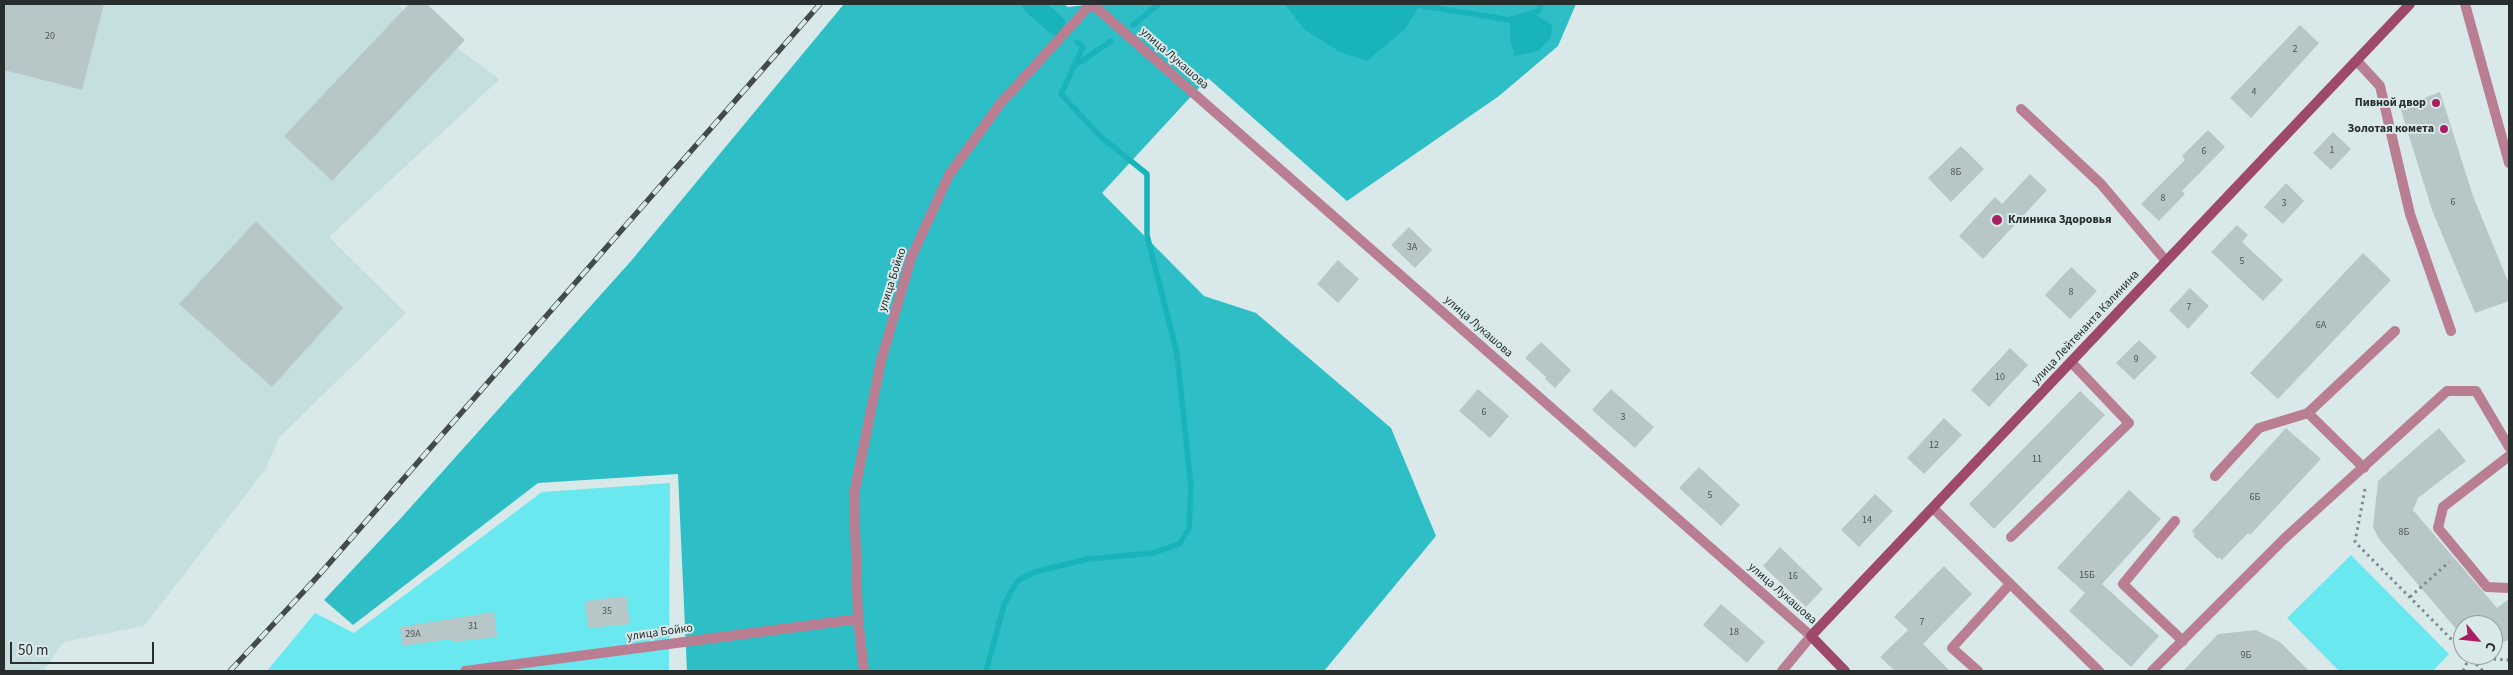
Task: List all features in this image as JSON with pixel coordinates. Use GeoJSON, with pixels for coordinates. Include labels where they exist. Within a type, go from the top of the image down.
{"type":"FeatureCollection","features":[{"type":"Feature","properties":{"kind":"main road","name":"улица Лейтенанта Калинина"},"geometry":{"type":"LineString","coordinates":[[1811,636],[2410,4]]}},
{"type":"Feature","properties":{"kind":"main road","name":"улица Лукашова"},"geometry":{"type":"LineString","coordinates":[[1811,636],[1845,671]]}},
{"type":"Feature","properties":{"kind":"street","name":"улица Бойко"},"geometry":{"type":"LineString","coordinates":[[864,671],[858,619],[854,494],[881,361],[911,258],[949,175],[1000,104],[1092,4]]}},
{"type":"Feature","properties":{"kind":"street","name":"улица Лукашова"},"geometry":{"type":"LineString","coordinates":[[1092,4],[1811,636]]}},
{"type":"Feature","properties":{"kind":"street"},"geometry":{"type":"LineString","coordinates":[[2457,4],[2466,7],[2509,162]]}},
{"type":"Feature","properties":{"kind":"street"},"geometry":{"type":"LineString","coordinates":[[2357,61],[2380,86],[2410,214],[2451,330]]}},
{"type":"Feature","properties":{"kind":"street"},"geometry":{"type":"LineString","coordinates":[[2021,110],[2101,184],[2166,261]]}},
{"type":"Feature","properties":{"kind":"street"},"geometry":{"type":"LineString","coordinates":[[2215,476],[2259,428],[2308,413],[2395,331]]}},
{"type":"Feature","properties":{"kind":"street"},"geometry":{"type":"LineString","coordinates":[[2010,537],[2129,423],[2071,362]]}},
{"type":"Feature","properties":{"kind":"street"},"geometry":{"type":"LineString","coordinates":[[2152,671],[2285,538],[2447,391],[2476,391],[2509,447]]}},
{"type":"Feature","properties":{"kind":"street"},"geometry":{"type":"LineString","coordinates":[[2308,413],[2364,468]]}},
{"type":"Feature","properties":{"kind":"street"},"geometry":{"type":"LineString","coordinates":[[2509,456],[2443,507],[2438,528],[2487,587],[2509,588]]}},
{"type":"Feature","properties":{"kind":"street"},"geometry":{"type":"LineString","coordinates":[[1933,508],[2099,671]]}},
{"type":"Feature","properties":{"kind":"street"},"geometry":{"type":"LineString","coordinates":[[2175,522],[2123,584],[2182,641]]}},
{"type":"Feature","properties":{"kind":"street"},"geometry":{"type":"LineString","coordinates":[[1978,671],[1952,648],[2010,584]]}},
{"type":"Feature","properties":{"kind":"street","name":"улица Бойко"},"geometry":{"type":"LineString","coordinates":[[465,671],[858,619]]}},
{"type":"Feature","properties":{"kind":"street","name":"улица Лейтенанта Калинина"},"geometry":{"type":"LineString","coordinates":[[1782,671],[1811,636]]}},
{"type":"Feature","properties":{"kind":"path"},"geometry":{"type":"LineString","coordinates":[[2365,489],[2356,542],[2453,641]]}},
{"type":"Feature","properties":{"kind":"path"},"geometry":{"type":"LineString","coordinates":[[2410,597],[2459,553]]}},
{"type":"Feature","properties":{"kind":"shaded area"},"geometry":{"type":"Polygon","coordinates":[[[4,4],[396,4],[500,79],[329,237],[406,313],[279,438],[265,470],[144,626],[64,642],[43,671],[4,671],[4,4]]]}},
{"type":"Feature","properties":{"kind":"shaded area"},"geometry":{"type":"Polygon","coordinates":[[[844,4],[1064,4],[1068,7],[1094,4],[1576,4],[1558,46],[1499,96],[1347,201],[1208,78],[1102,193],[1204,296],[1256,313],[1391,428],[1436,536],[1324,671],[687,671],[678,474],[538,483],[353,625],[324,600],[401,518],[631,261],[844,4]]]}},
{"type":"Feature","properties":{"kind":"shaded area"},"geometry":{"type":"Polygon","coordinates":[[[1285,4],[1420,4],[1405,29],[1367,61],[1340,52],[1304,29],[1285,4]]]}},
{"type":"Feature","properties":{"kind":"shaded area"},"geometry":{"type":"Polygon","coordinates":[[[1534,14],[1552,25],[1551,37],[1538,51],[1515,56],[1510,41],[1510,16],[1534,14]]]}},
{"type":"Feature","properties":{"kind":"shaded area"},"geometry":{"type":"Polygon","coordinates":[[[670,483],[669,671],[267,671],[315,613],[354,633],[542,492],[670,483]]]}},
{"type":"Feature","properties":{"kind":"shaded area"},"geometry":{"type":"Polygon","coordinates":[[[2351,555],[2449,654],[2433,671],[2339,671],[2287,618],[2351,555]]]}},
{"type":"Feature","properties":{"kind":"building"},"geometry":{"type":"Polygon","coordinates":[[[4,4],[104,4],[82,90],[4,70],[4,4]]]}},
{"type":"Feature","properties":{"kind":"building"},"geometry":{"type":"Polygon","coordinates":[[[409,4],[427,4],[465,40],[332,181],[284,136],[409,4]]]}},
{"type":"Feature","properties":{"kind":"building"},"geometry":{"type":"Polygon","coordinates":[[[2300,25],[2319,43],[2251,118],[2230,98],[2300,25]]]}},
{"type":"Feature","properties":{"kind":"building"},"geometry":{"type":"Polygon","coordinates":[[[2440,92],[2473,196],[2509,284],[2509,301],[2475,313],[2432,210],[2400,107],[2440,92]]]}},
{"type":"Feature","properties":{"kind":"building"},"geometry":{"type":"Polygon","coordinates":[[[2208,130],[2225,147],[2182,191],[2185,194],[2159,221],[2141,204],[2185,160],[2182,156],[2208,130]]]}},
{"type":"Feature","properties":{"kind":"building"},"geometry":{"type":"Polygon","coordinates":[[[2333,132],[2351,149],[2331,170],[2313,153],[2333,132]]]}},
{"type":"Feature","properties":{"kind":"building"},"geometry":{"type":"Polygon","coordinates":[[[1961,146],[1984,169],[1951,202],[1928,178],[1961,146]]]}},
{"type":"Feature","properties":{"kind":"building","name":"Клиника Здоровья"},"geometry":{"type":"Polygon","coordinates":[[[2030,174],[2047,190],[1983,259],[1959,236],[1995,197],[2002,204],[2030,174]]]}},
{"type":"Feature","properties":{"kind":"building"},"geometry":{"type":"Polygon","coordinates":[[[2286,183],[2304,201],[2283,224],[2264,207],[2286,183]]]}},
{"type":"Feature","properties":{"kind":"building"},"geometry":{"type":"Polygon","coordinates":[[[256,221],[343,308],[272,387],[179,304],[256,221]]]}},
{"type":"Feature","properties":{"kind":"building"},"geometry":{"type":"Polygon","coordinates":[[[2237,225],[2248,235],[2242,242],[2283,280],[2263,301],[2211,252],[2237,225]]]}},
{"type":"Feature","properties":{"kind":"building"},"geometry":{"type":"Polygon","coordinates":[[[1409,227],[1432,250],[1415,268],[1391,245],[1409,227]]]}},
{"type":"Feature","properties":{"kind":"building"},"geometry":{"type":"Polygon","coordinates":[[[2363,253],[2391,280],[2278,399],[2250,373],[2363,253]]]}},
{"type":"Feature","properties":{"kind":"building"},"geometry":{"type":"Polygon","coordinates":[[[1338,260],[1359,279],[1338,303],[1317,284],[1338,260]]]}},
{"type":"Feature","properties":{"kind":"building"},"geometry":{"type":"Polygon","coordinates":[[[2071,267],[2097,291],[2070,319],[2045,295],[2071,267]]]}},
{"type":"Feature","properties":{"kind":"building"},"geometry":{"type":"Polygon","coordinates":[[[2190,288],[2209,306],[2188,329],[2169,310],[2190,288]]]}},
{"type":"Feature","properties":{"kind":"building"},"geometry":{"type":"Polygon","coordinates":[[[2139,340],[2157,357],[2134,380],[2116,363],[2139,340]]]}},
{"type":"Feature","properties":{"kind":"building"},"geometry":{"type":"Polygon","coordinates":[[[1541,342],[1571,370],[1555,388],[1525,358],[1541,342]]]}},
{"type":"Feature","properties":{"kind":"building"},"geometry":{"type":"Polygon","coordinates":[[[2010,348],[2028,365],[1989,407],[1971,390],[2010,348]]]}},
{"type":"Feature","properties":{"kind":"building"},"geometry":{"type":"Polygon","coordinates":[[[1478,389],[1509,416],[1490,438],[1459,411],[1478,389]]]}},
{"type":"Feature","properties":{"kind":"building"},"geometry":{"type":"Polygon","coordinates":[[[1611,389],[1654,427],[1635,448],[1592,410],[1611,389]]]}},
{"type":"Feature","properties":{"kind":"building"},"geometry":{"type":"Polygon","coordinates":[[[2080,391],[2105,415],[1994,529],[1969,504],[2080,391]]]}},
{"type":"Feature","properties":{"kind":"building"},"geometry":{"type":"Polygon","coordinates":[[[1944,418],[1962,435],[1924,474],[1907,458],[1944,418]]]}},
{"type":"Feature","properties":{"kind":"building"},"geometry":{"type":"Polygon","coordinates":[[[2286,428],[2321,459],[2250,535],[2248,533],[2222,560],[2219,557],[2218,559],[2193,536],[2195,534],[2192,531],[2286,428]]]}},
{"type":"Feature","properties":{"kind":"building"},"geometry":{"type":"Polygon","coordinates":[[[2439,428],[2466,461],[2418,498],[2413,510],[2497,608],[2509,599],[2509,640],[2503,642],[2503,615],[2453,615],[2453,625],[2379,539],[2373,527],[2378,481],[2439,428]]]}},
{"type":"Feature","properties":{"kind":"building"},"geometry":{"type":"Polygon","coordinates":[[[1699,467],[1740,505],[1721,526],[1679,488],[1699,467]]]}},
{"type":"Feature","properties":{"kind":"building"},"geometry":{"type":"Polygon","coordinates":[[[2129,490],[2161,519],[2102,584],[2159,636],[2131,667],[2069,611],[2085,593],[2057,568],[2129,490]]]}},
{"type":"Feature","properties":{"kind":"building"},"geometry":{"type":"Polygon","coordinates":[[[1875,494],[1893,511],[1859,547],[1841,530],[1875,494]]]}},
{"type":"Feature","properties":{"kind":"building"},"geometry":{"type":"Polygon","coordinates":[[[1780,547],[1823,589],[1806,607],[1763,566],[1780,547]]]}},
{"type":"Feature","properties":{"kind":"building"},"geometry":{"type":"Polygon","coordinates":[[[1944,566],[1972,594],[1923,644],[1950,671],[1895,671],[1880,657],[1908,630],[1894,617],[1944,566]]]}},
{"type":"Feature","properties":{"kind":"building"},"geometry":{"type":"Polygon","coordinates":[[[626,596],[630,624],[588,628],[585,601],[626,596]]]}},
{"type":"Feature","properties":{"kind":"building"},"geometry":{"type":"Polygon","coordinates":[[[1721,604],[1765,642],[1747,663],[1703,625],[1721,604]]]}},
{"type":"Feature","properties":{"kind":"building"},"geometry":{"type":"Polygon","coordinates":[[[494,612],[497,637],[452,642],[451,639],[402,646],[400,627],[494,612]]]}},
{"type":"Feature","properties":{"kind":"building"},"geometry":{"type":"Polygon","coordinates":[[[2256,630],[2280,642],[2309,671],[2183,671],[2218,634],[2256,630]]]}},
{"type":"Feature","properties":{"kind":"waterway"},"geometry":{"type":"LineString","coordinates":[[1032,4],[1056,25]]}},
{"type":"Feature","properties":{"kind":"waterway"},"geometry":{"type":"LineString","coordinates":[[1133,25],[1159,4]]}},
{"type":"Feature","properties":{"kind":"waterway"},"geometry":{"type":"LineString","coordinates":[[1411,4],[1510,20],[1539,11],[1541,4]]}},
{"type":"Feature","properties":{"kind":"waterway"},"geometry":{"type":"LineString","coordinates":[[1076,65],[1111,41]]}},
{"type":"Feature","properties":{"kind":"waterway"},"geometry":{"type":"LineString","coordinates":[[986,671],[1004,605],[1017,581],[1034,572],[1088,559],[1153,553],[1179,544],[1189,529],[1191,487],[1177,354],[1147,235],[1147,174],[1100,136],[1061,94],[1083,47],[1077,42]]}},
{"type":"Feature","properties":{"kind":"railway"},"geometry":{"type":"LineString","coordinates":[[230,671],[319,575],[820,4]]}},
{"type":"Feature","properties":{"kind":"place","name":"Пивной двор"},"geometry":{"type":"Point","coordinates":[2436,103]}},
{"type":"Feature","properties":{"kind":"place","name":"Золотая комета"},"geometry":{"type":"Point","coordinates":[2444,129]}},
{"type":"Feature","properties":{"kind":"place","name":"Клиника Здоровья"},"geometry":{"type":"Point","coordinates":[1997,220]}}]}
